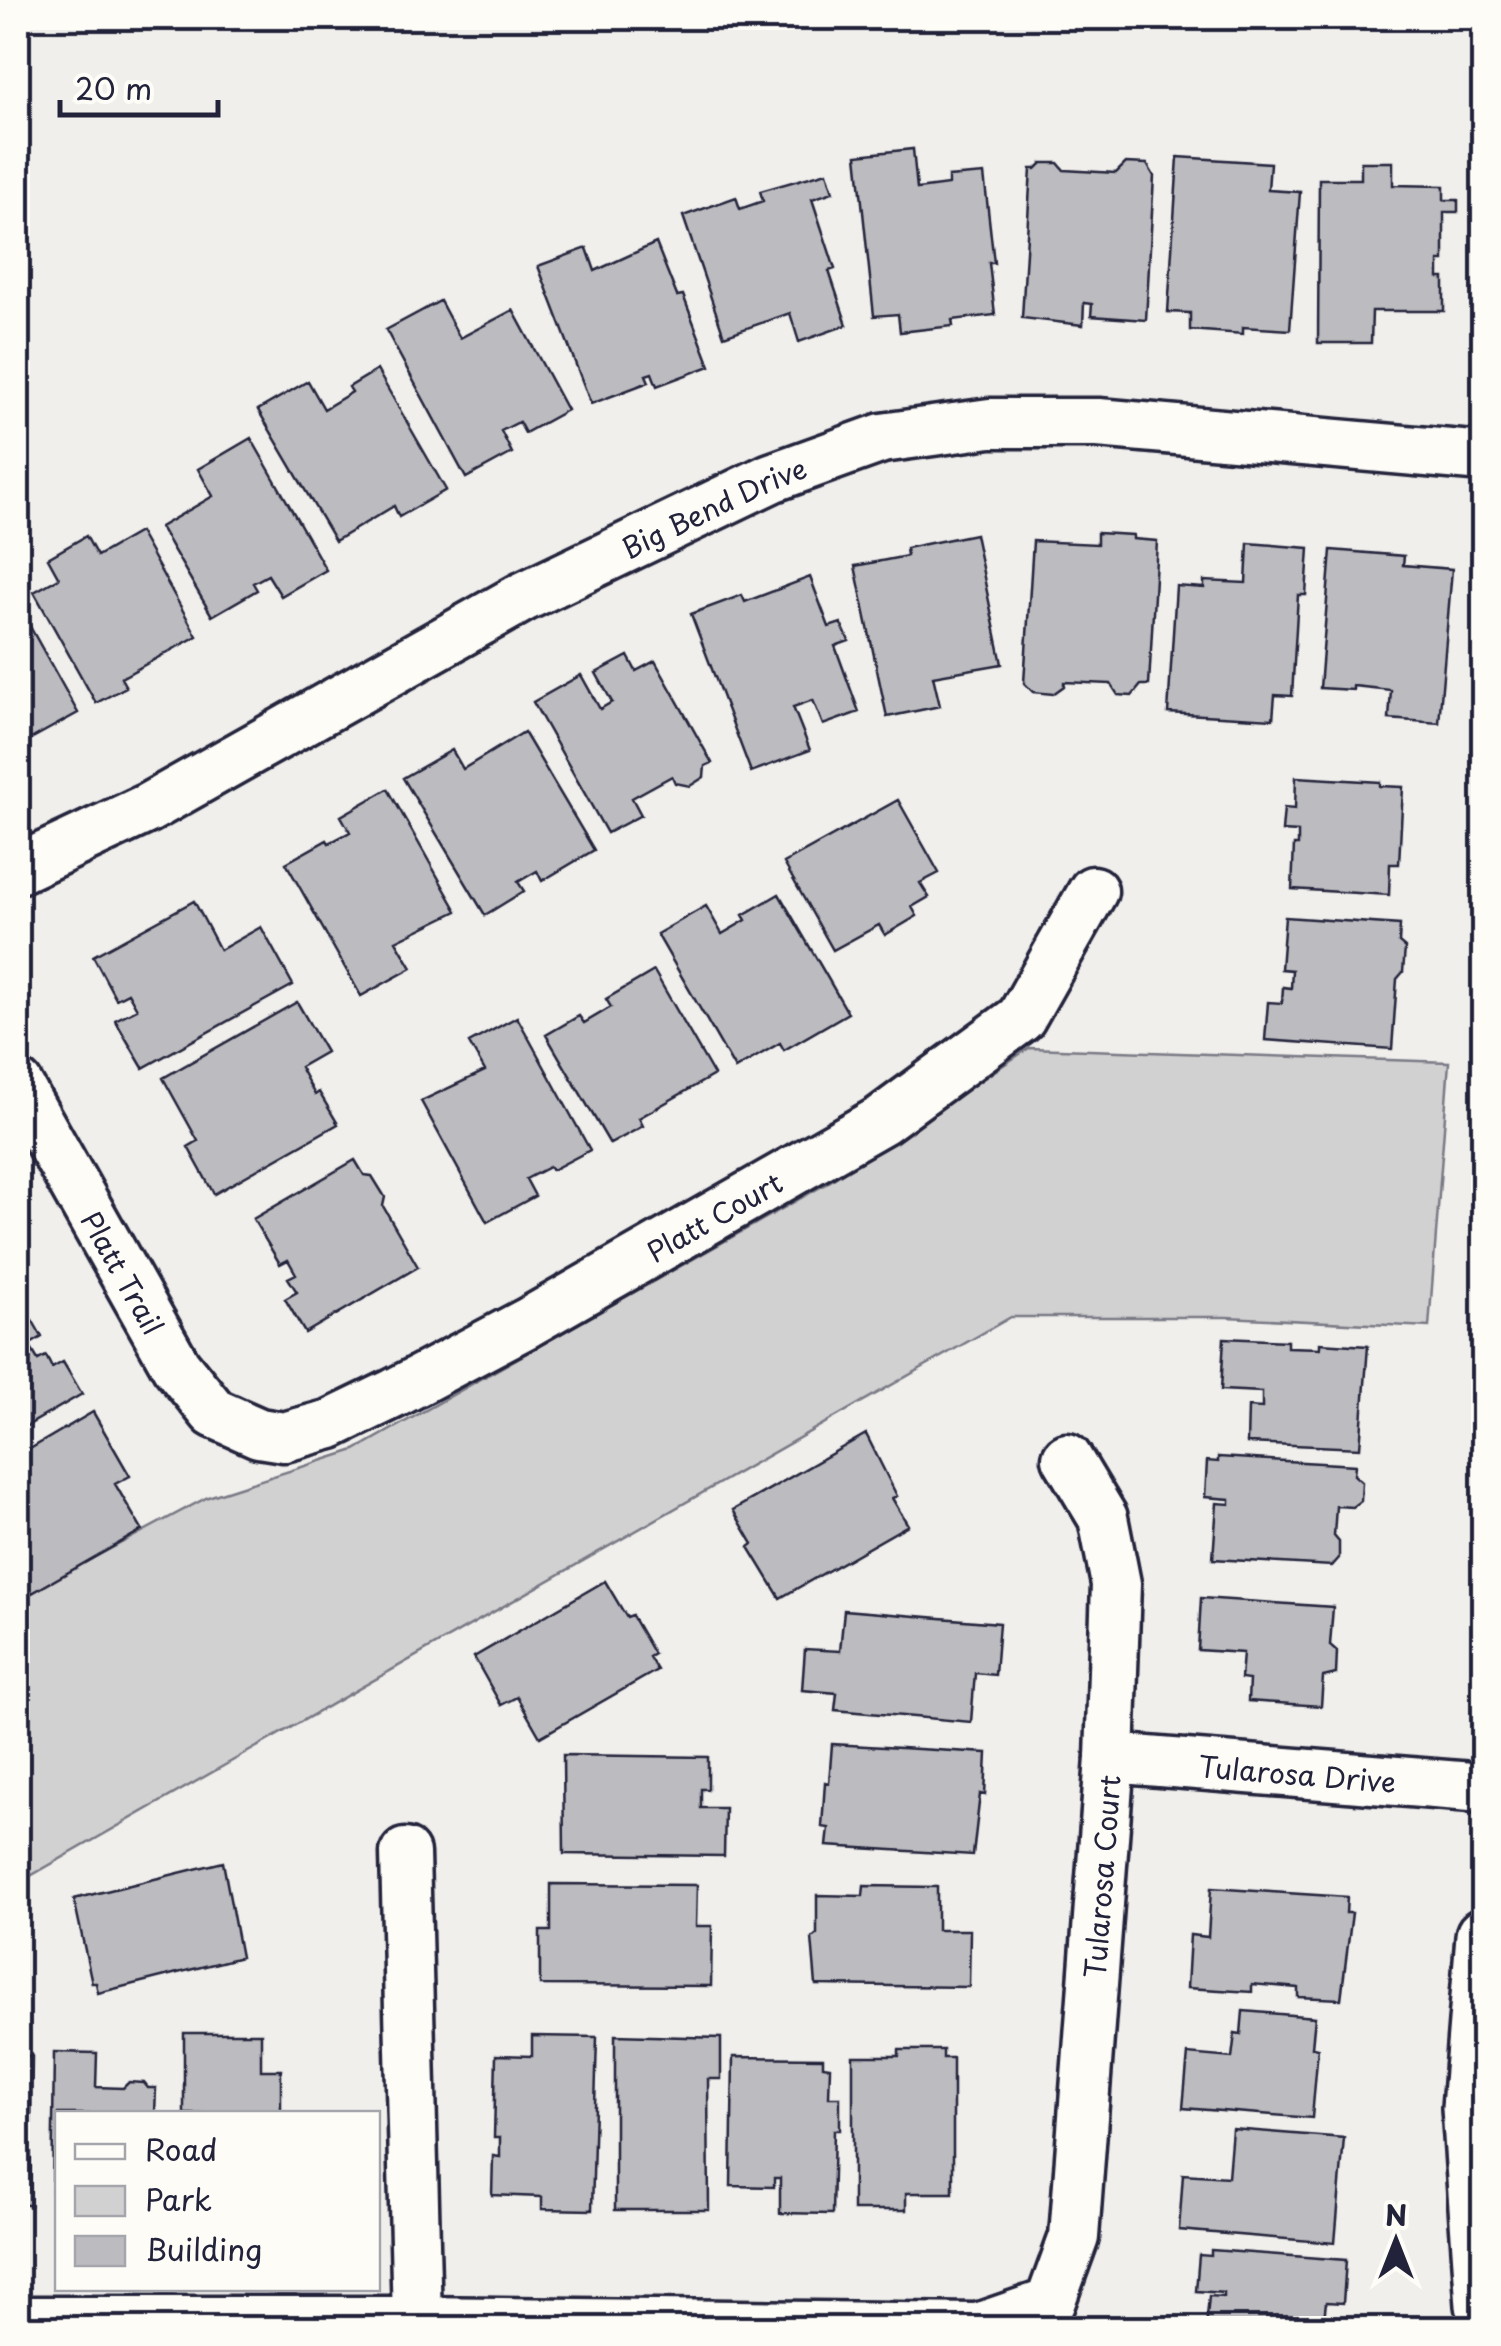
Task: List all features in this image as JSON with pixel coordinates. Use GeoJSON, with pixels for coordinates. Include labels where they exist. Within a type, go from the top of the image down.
{"type":"FeatureCollection","features":[{"type":"Feature","properties":{"kind":"street","name":"Big Bend Drive"},"geometry":{"type":"LineString","coordinates":[[18,869],[148,808],[524,597],[771,478],[882,438],[990,424],[1098,424],[1484,456]]}},
{"type":"Feature","properties":{"kind":"street","name":"Platt Court"},"geometry":{"type":"LineString","coordinates":[[258,1433],[284,1436],[331,1424],[395,1393],[882,1120],[1021,1018],[1093,891]]}},
{"type":"Feature","properties":{"kind":"street","name":"Platt Trail"},"geometry":{"type":"LineString","coordinates":[[18,1085],[176,1366],[214,1413],[258,1433]]}},
{"type":"Feature","properties":{"kind":"street","name":"Tularosa Court"},"geometry":{"type":"LineString","coordinates":[[417,2321],[978,2328],[1050,2302],[1074,2238],[1110,1758],[1116,1584],[1103,1518],[1067,1458]]}},
{"type":"Feature","properties":{"kind":"street","name":"Tularosa Drive"},"geometry":{"type":"LineString","coordinates":[[1110,1758],[1484,1788]]}},
{"type":"Feature","properties":{"kind":"street"},"geometry":{"type":"LineString","coordinates":[[18,2321],[417,2321],[405,1853]]}},
{"type":"Feature","properties":{"kind":"street"},"geometry":{"type":"LineString","coordinates":[[1484,1936],[1470,2108],[1484,2305]]}},
{"type":"Feature","properties":{"kind":"green space"},"geometry":{"type":"Polygon","coordinates":[[[1029,1048],[1449,1062],[1429,1327],[1226,1317],[1011,1317],[18,1883],[18,1598],[208,1497],[355,1450],[826,1184],[1029,1048]]]}},
{"type":"Feature","properties":{"kind":"building"},"geometry":{"type":"Polygon","coordinates":[[[913,149],[917,189],[948,185],[948,177],[984,174],[994,263],[989,263],[995,315],[952,320],[953,326],[900,332],[898,314],[874,316],[857,155],[913,149]]]}},
{"type":"Feature","properties":{"kind":"building"},"geometry":{"type":"Polygon","coordinates":[[[1178,157],[1270,163],[1268,190],[1300,192],[1290,330],[1243,327],[1243,334],[1190,330],[1190,313],[1168,312],[1178,157]]]}},
{"type":"Feature","properties":{"kind":"building"},"geometry":{"type":"Polygon","coordinates":[[[1361,162],[1393,162],[1393,185],[1444,186],[1444,200],[1458,200],[1458,212],[1444,212],[1444,261],[1439,261],[1439,278],[1444,278],[1444,311],[1372,311],[1371,343],[1318,343],[1319,179],[1361,179],[1361,162]]]}},
{"type":"Feature","properties":{"kind":"building"},"geometry":{"type":"Polygon","coordinates":[[[1042,163],[1058,163],[1064,170],[1116,173],[1126,163],[1147,164],[1154,176],[1146,320],[1091,316],[1092,304],[1084,303],[1083,325],[1022,318],[1031,169],[1042,163]]]}},
{"type":"Feature","properties":{"kind":"building"},"geometry":{"type":"Polygon","coordinates":[[[827,172],[833,192],[812,199],[835,269],[829,271],[847,325],[799,342],[790,313],[724,336],[683,216],[736,197],[740,209],[763,201],[760,191],[827,172]]]}},
{"type":"Feature","properties":{"kind":"building"},"geometry":{"type":"Polygon","coordinates":[[[656,243],[677,296],[683,295],[710,366],[657,386],[652,373],[646,375],[649,382],[591,404],[538,266],[587,248],[595,271],[656,243]]]}},
{"type":"Feature","properties":{"kind":"building"},"geometry":{"type":"Polygon","coordinates":[[[440,301],[460,338],[513,310],[567,410],[525,433],[519,422],[501,431],[512,453],[466,478],[386,330],[440,301]]]}},
{"type":"Feature","properties":{"kind":"building"},"geometry":{"type":"Polygon","coordinates":[[[377,370],[446,490],[399,517],[394,506],[335,541],[258,410],[308,381],[324,409],[377,370]]]}},
{"type":"Feature","properties":{"kind":"building"},"geometry":{"type":"Polygon","coordinates":[[[251,438],[326,570],[281,596],[268,575],[253,583],[257,590],[212,616],[160,527],[213,496],[198,469],[251,438]]]}},
{"type":"Feature","properties":{"kind":"building"},"geometry":{"type":"Polygon","coordinates":[[[139,532],[197,636],[121,678],[126,687],[96,703],[34,592],[59,578],[48,558],[86,536],[97,556],[139,532]]]}},
{"type":"Feature","properties":{"kind":"building"},"geometry":{"type":"Polygon","coordinates":[[[1097,533],[1157,541],[1149,685],[1141,685],[1132,696],[1118,695],[1111,684],[1064,682],[1053,694],[1033,692],[1024,683],[1033,541],[1097,544],[1097,533]]]}},
{"type":"Feature","properties":{"kind":"building"},"geometry":{"type":"Polygon","coordinates":[[[975,534],[1002,664],[933,676],[940,706],[887,717],[855,566],[907,556],[906,548],[975,534]]]}},
{"type":"Feature","properties":{"kind":"building"},"geometry":{"type":"Polygon","coordinates":[[[1248,543],[1309,548],[1306,595],[1298,595],[1292,696],[1275,695],[1273,719],[1168,713],[1176,586],[1204,588],[1204,581],[1246,583],[1248,543]]]}},
{"type":"Feature","properties":{"kind":"building"},"geometry":{"type":"Polygon","coordinates":[[[1331,550],[1404,556],[1403,565],[1452,569],[1439,723],[1389,719],[1391,690],[1320,688],[1331,550]]]}},
{"type":"Feature","properties":{"kind":"building"},"geometry":{"type":"Polygon","coordinates":[[[810,577],[829,627],[841,623],[849,641],[835,646],[859,712],[823,725],[813,700],[793,707],[810,750],[751,772],[691,614],[742,595],[745,602],[810,577]]]}},
{"type":"Feature","properties":{"kind":"building"},"geometry":{"type":"Polygon","coordinates":[[[18,605],[78,713],[18,746],[18,605]]]}},
{"type":"Feature","properties":{"kind":"building"},"geometry":{"type":"Polygon","coordinates":[[[628,656],[636,671],[655,661],[712,763],[705,766],[704,777],[690,786],[675,783],[672,776],[632,798],[641,815],[607,833],[533,702],[581,675],[600,709],[612,702],[596,673],[628,656]]]}},
{"type":"Feature","properties":{"kind":"building"},"geometry":{"type":"Polygon","coordinates":[[[524,732],[594,850],[542,881],[537,871],[518,882],[524,891],[485,915],[403,778],[452,750],[463,769],[524,732]]]}},
{"type":"Feature","properties":{"kind":"building"},"geometry":{"type":"Polygon","coordinates":[[[1296,777],[1403,787],[1399,864],[1390,864],[1389,895],[1292,889],[1298,832],[1282,831],[1284,808],[1295,809],[1296,777]]]}},
{"type":"Feature","properties":{"kind":"building"},"geometry":{"type":"Polygon","coordinates":[[[388,789],[457,911],[396,941],[412,968],[361,996],[286,863],[350,832],[341,816],[388,789]]]}},
{"type":"Feature","properties":{"kind":"building"},"geometry":{"type":"Polygon","coordinates":[[[898,800],[939,873],[920,883],[929,897],[912,907],[917,916],[885,935],[879,925],[833,950],[784,863],[898,800]]]}},
{"type":"Feature","properties":{"kind":"building"},"geometry":{"type":"Polygon","coordinates":[[[779,894],[848,1013],[784,1050],[780,1043],[735,1069],[657,934],[706,906],[722,934],[746,920],[743,915],[779,894]]]}},
{"type":"Feature","properties":{"kind":"building"},"geometry":{"type":"Polygon","coordinates":[[[194,901],[220,950],[261,927],[293,985],[143,1068],[115,1020],[137,1009],[128,993],[116,999],[93,956],[194,901]]]}},
{"type":"Feature","properties":{"kind":"building"},"geometry":{"type":"Polygon","coordinates":[[[1285,917],[1400,925],[1399,943],[1405,948],[1403,972],[1397,979],[1392,1049],[1265,1040],[1268,1002],[1282,1003],[1283,987],[1291,988],[1292,970],[1281,969],[1285,917]]]}},
{"type":"Feature","properties":{"kind":"building"},"geometry":{"type":"Polygon","coordinates":[[[654,971],[714,1075],[639,1118],[643,1126],[610,1144],[546,1035],[579,1016],[584,1023],[611,1007],[606,999],[654,971]]]}},
{"type":"Feature","properties":{"kind":"building"},"geometry":{"type":"Polygon","coordinates":[[[297,1002],[326,1052],[300,1067],[315,1095],[319,1092],[338,1124],[214,1194],[188,1147],[198,1141],[163,1078],[297,1002]]]}},
{"type":"Feature","properties":{"kind":"building"},"geometry":{"type":"Polygon","coordinates":[[[517,1017],[590,1150],[526,1179],[535,1196],[487,1222],[421,1101],[485,1071],[469,1043],[517,1017]]]}},
{"type":"Feature","properties":{"kind":"building"},"geometry":{"type":"Polygon","coordinates":[[[355,1160],[364,1175],[372,1176],[385,1197],[383,1206],[418,1267],[305,1333],[285,1299],[297,1292],[288,1278],[296,1274],[288,1260],[280,1264],[253,1219],[355,1160]]]}},
{"type":"Feature","properties":{"kind":"building"},"geometry":{"type":"Polygon","coordinates":[[[18,1295],[42,1337],[29,1345],[38,1360],[46,1356],[52,1368],[63,1362],[82,1394],[18,1431],[18,1295]]]}},
{"type":"Feature","properties":{"kind":"building"},"geometry":{"type":"Polygon","coordinates":[[[1224,1338],[1287,1341],[1287,1347],[1320,1348],[1320,1343],[1368,1346],[1360,1448],[1247,1443],[1248,1407],[1262,1408],[1262,1392],[1221,1390],[1224,1338]]]}},
{"type":"Feature","properties":{"kind":"building"},"geometry":{"type":"Polygon","coordinates":[[[93,1412],[130,1476],[115,1484],[142,1530],[18,1601],[18,1456],[93,1412]]]}},
{"type":"Feature","properties":{"kind":"building"},"geometry":{"type":"Polygon","coordinates":[[[866,1434],[897,1496],[892,1498],[908,1525],[780,1598],[749,1547],[753,1544],[733,1510],[866,1434]]]}},
{"type":"Feature","properties":{"kind":"building"},"geometry":{"type":"Polygon","coordinates":[[[1218,1457],[1355,1465],[1354,1475],[1362,1482],[1361,1501],[1353,1507],[1336,1506],[1334,1536],[1339,1542],[1339,1558],[1332,1566],[1213,1559],[1217,1503],[1230,1504],[1230,1499],[1205,1497],[1207,1461],[1218,1462],[1218,1457]]]}},
{"type":"Feature","properties":{"kind":"building"},"geometry":{"type":"Polygon","coordinates":[[[605,1581],[627,1618],[632,1616],[654,1654],[649,1657],[657,1670],[540,1737],[517,1697],[501,1705],[474,1657],[605,1581]]]}},
{"type":"Feature","properties":{"kind":"building"},"geometry":{"type":"Polygon","coordinates":[[[1201,1598],[1333,1607],[1330,1645],[1337,1651],[1336,1674],[1323,1677],[1321,1706],[1248,1701],[1249,1680],[1241,1679],[1243,1653],[1198,1650],[1201,1598]]]}},
{"type":"Feature","properties":{"kind":"building"},"geometry":{"type":"Polygon","coordinates":[[[844,1610],[999,1623],[995,1675],[975,1673],[971,1722],[835,1710],[837,1693],[802,1690],[805,1649],[840,1651],[844,1610]]]}},
{"type":"Feature","properties":{"kind":"building"},"geometry":{"type":"Polygon","coordinates":[[[832,1744],[987,1753],[985,1795],[980,1794],[973,1855],[827,1846],[829,1828],[822,1827],[832,1744]]]}},
{"type":"Feature","properties":{"kind":"building"},"geometry":{"type":"Polygon","coordinates":[[[563,1755],[708,1757],[708,1789],[701,1789],[701,1808],[725,1808],[724,1856],[564,1854],[563,1755]]]}},
{"type":"Feature","properties":{"kind":"building"},"geometry":{"type":"Polygon","coordinates":[[[223,1862],[241,1957],[98,1993],[96,1983],[92,1983],[74,1899],[223,1862]]]}},
{"type":"Feature","properties":{"kind":"building"},"geometry":{"type":"Polygon","coordinates":[[[551,1884],[697,1885],[696,1926],[712,1926],[711,1986],[540,1985],[540,1931],[551,1931],[551,1884]]]}},
{"type":"Feature","properties":{"kind":"building"},"geometry":{"type":"Polygon","coordinates":[[[864,1886],[937,1887],[937,1930],[970,1930],[969,1987],[816,1985],[812,1938],[817,1934],[817,1895],[863,1896],[864,1886]]]}},
{"type":"Feature","properties":{"kind":"building"},"geometry":{"type":"Polygon","coordinates":[[[1211,1888],[1347,1897],[1346,1913],[1352,1913],[1341,1999],[1298,1997],[1298,1988],[1252,1984],[1252,1992],[1187,1988],[1190,1935],[1208,1937],[1211,1888]]]}},
{"type":"Feature","properties":{"kind":"building"},"geometry":{"type":"Polygon","coordinates":[[[1243,2011],[1315,2017],[1312,2047],[1318,2048],[1312,2118],[1183,2108],[1188,2054],[1232,2058],[1235,2033],[1241,2034],[1243,2011]]]}},
{"type":"Feature","properties":{"kind":"building"},"geometry":{"type":"Polygon","coordinates":[[[184,2033],[261,2033],[261,2070],[281,2070],[281,2111],[184,2111],[184,2033]]]}},
{"type":"Feature","properties":{"kind":"building"},"geometry":{"type":"Polygon","coordinates":[[[615,2035],[721,2038],[721,2079],[708,2079],[709,2210],[615,2210],[615,2035]]]}},
{"type":"Feature","properties":{"kind":"building"},"geometry":{"type":"Polygon","coordinates":[[[532,2036],[597,2037],[592,2210],[542,2209],[542,2197],[492,2195],[493,2156],[500,2157],[500,2138],[494,2138],[496,2055],[532,2056],[532,2036]]]}},
{"type":"Feature","properties":{"kind":"building"},"geometry":{"type":"Polygon","coordinates":[[[899,2050],[943,2050],[943,2058],[953,2058],[953,2193],[906,2193],[906,2210],[853,2210],[853,2056],[899,2056],[899,2050]]]}},
{"type":"Feature","properties":{"kind":"building"},"geometry":{"type":"Polygon","coordinates":[[[54,2052],[97,2053],[96,2087],[123,2088],[129,2082],[144,2083],[148,2088],[156,2088],[155,2111],[55,2111],[52,2200],[54,2052]]]}},
{"type":"Feature","properties":{"kind":"building"},"geometry":{"type":"Polygon","coordinates":[[[18,2056],[32,2056],[30,2205],[18,2205],[18,2056]]]}},
{"type":"Feature","properties":{"kind":"building"},"geometry":{"type":"Polygon","coordinates":[[[733,2057],[823,2058],[823,2066],[830,2067],[829,2097],[840,2097],[840,2130],[834,2130],[832,2214],[780,2213],[780,2178],[774,2178],[774,2187],[731,2186],[733,2057]]]}},
{"type":"Feature","properties":{"kind":"building"},"geometry":{"type":"Polygon","coordinates":[[[1232,2129],[1344,2138],[1335,2243],[1179,2230],[1183,2174],[1228,2177],[1232,2129]]]}},
{"type":"Feature","properties":{"kind":"building"},"geometry":{"type":"Polygon","coordinates":[[[1211,2250],[1346,2260],[1343,2303],[1326,2302],[1323,2328],[1206,2328],[1209,2296],[1224,2297],[1224,2293],[1196,2291],[1199,2255],[1211,2256],[1211,2250]]]}}]}
